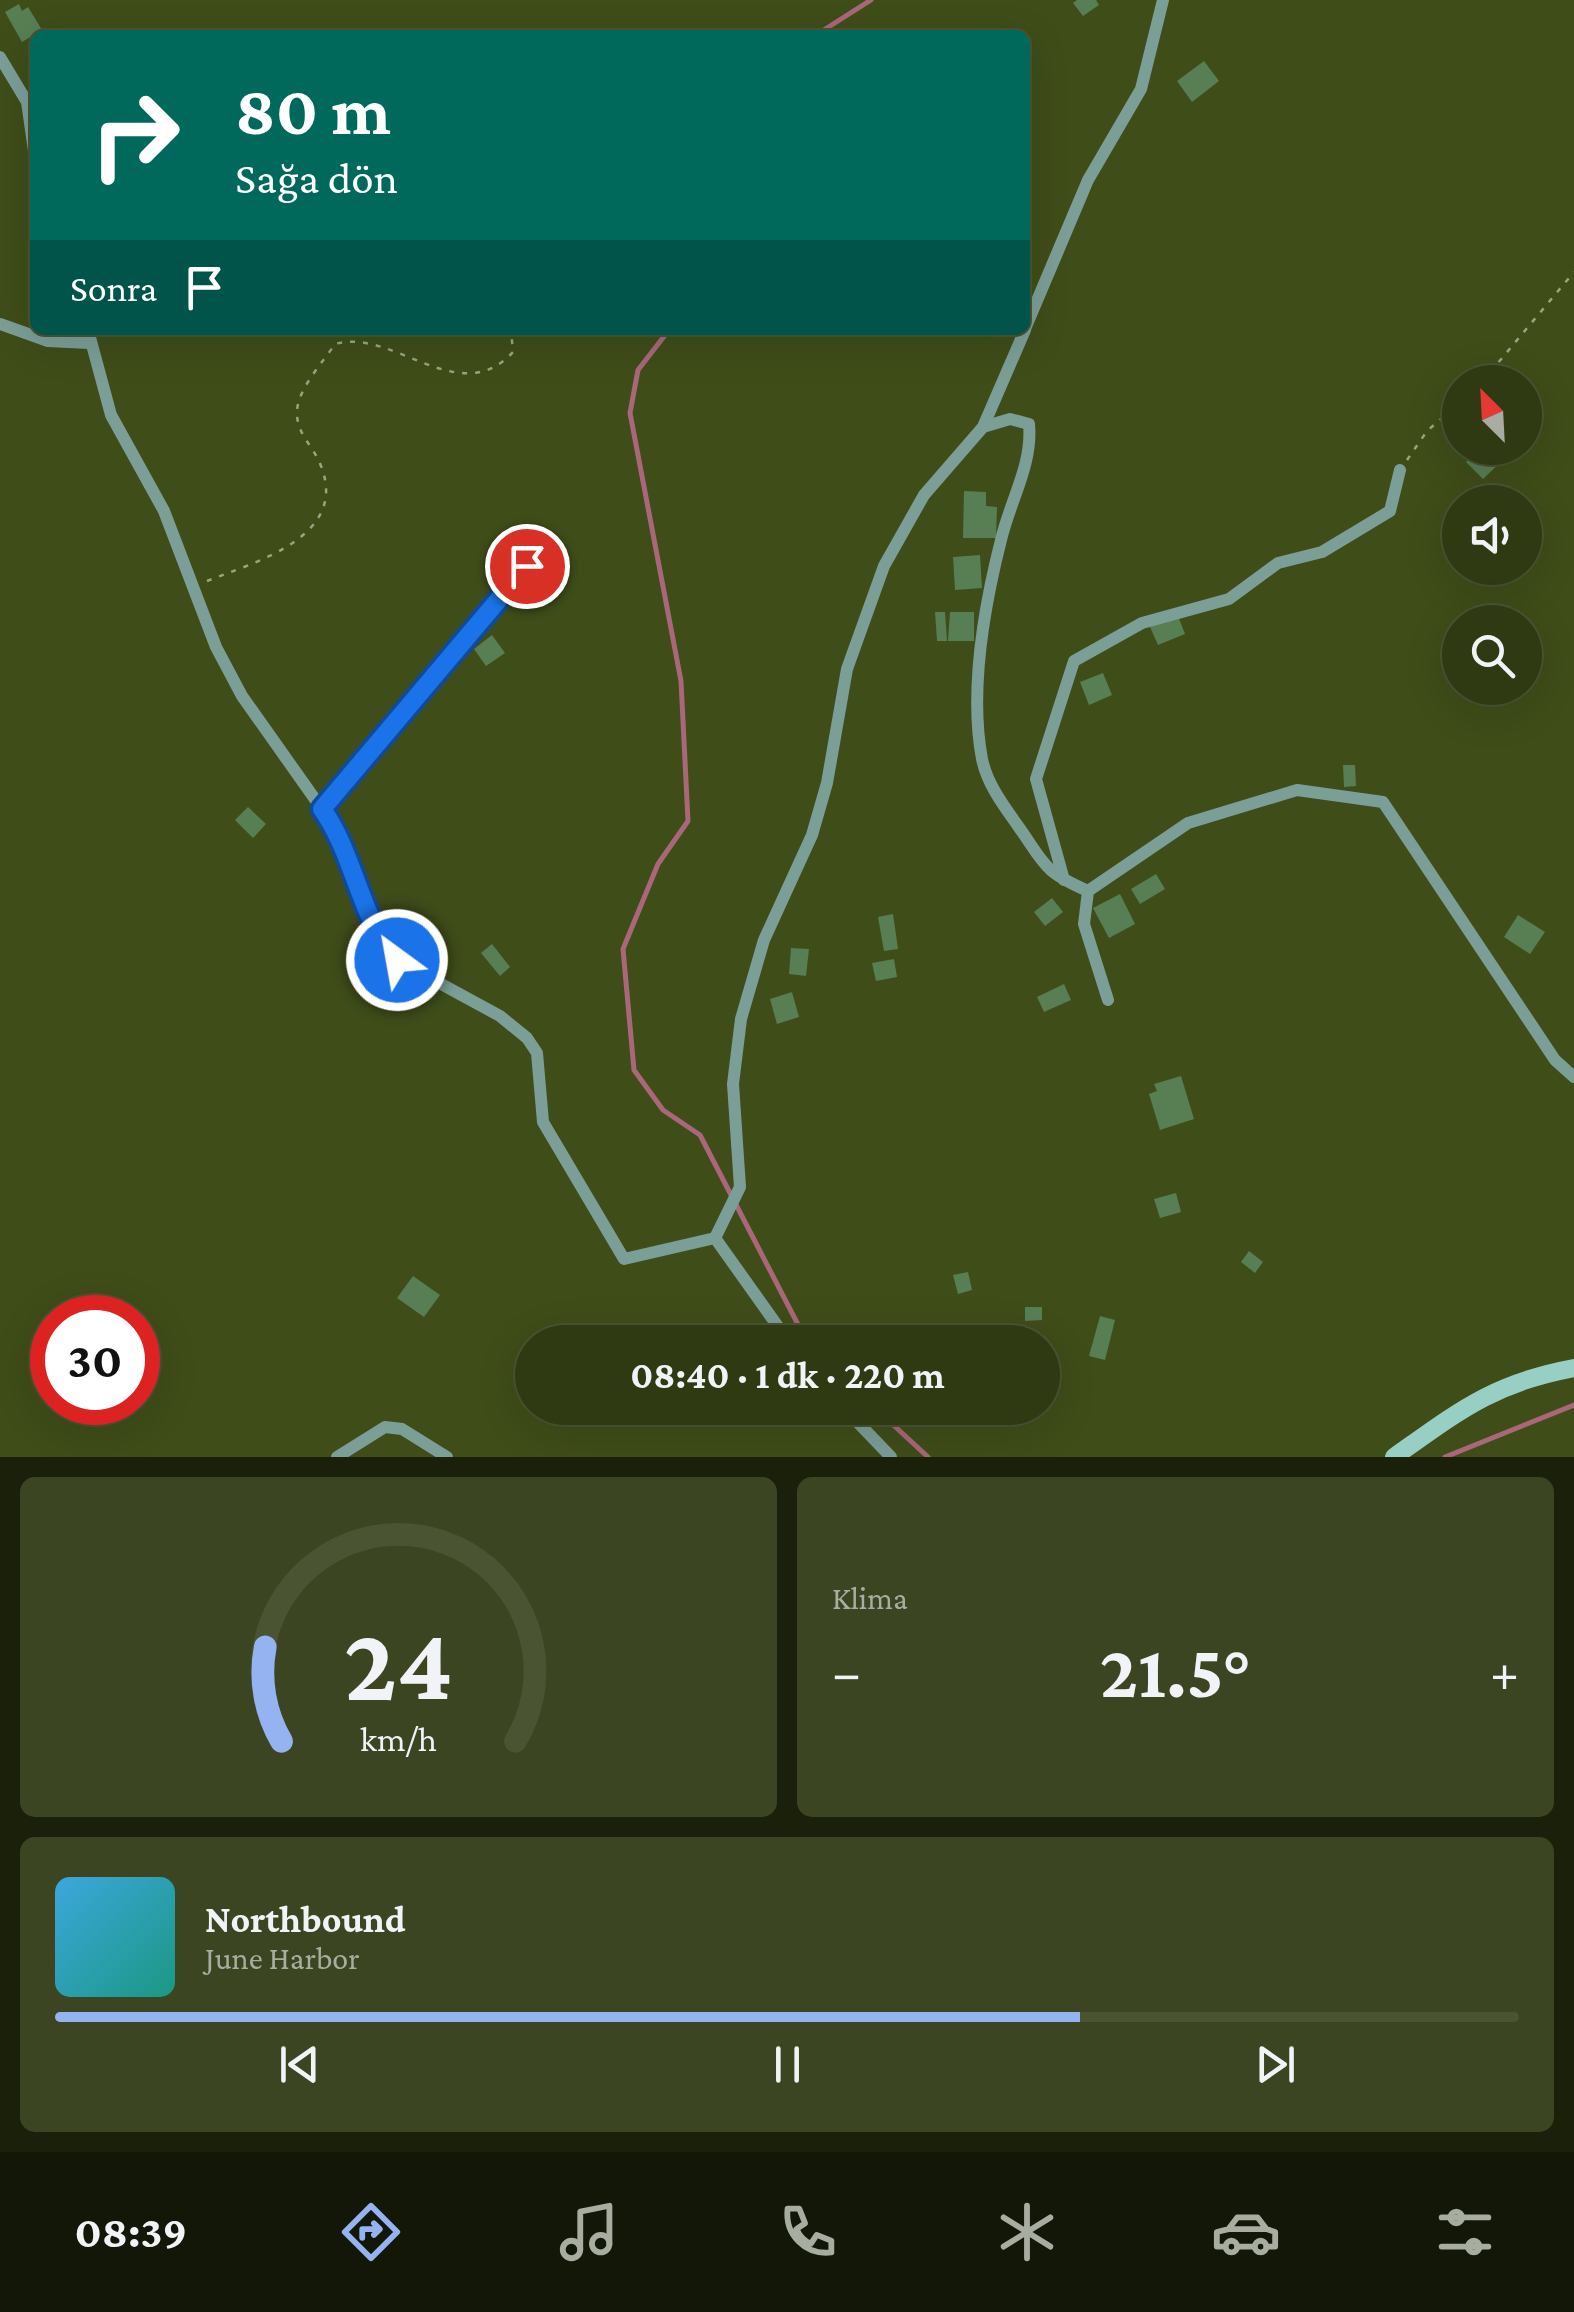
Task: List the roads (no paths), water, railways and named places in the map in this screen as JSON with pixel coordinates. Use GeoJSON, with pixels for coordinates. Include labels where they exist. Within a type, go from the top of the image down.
{"type":"FeatureCollection","features":[{"type":"Feature","properties":{"kind":"main road"},"geometry":{"type":"LineString","coordinates":[[1394,1457],[1474,1399],[1542,1374],[1574,1368]]}},
{"type":"Feature","properties":{"kind":"street"},"geometry":{"type":"LineString","coordinates":[[1030,317],[1088,180],[1141,89],[1163,0]]}},
{"type":"Feature","properties":{"kind":"street"},"geometry":{"type":"LineString","coordinates":[[0,57],[27,102],[30,123]]}},
{"type":"Feature","properties":{"kind":"street"},"geometry":{"type":"LineString","coordinates":[[0,324],[30,335]]}},
{"type":"Feature","properties":{"kind":"street"},"geometry":{"type":"LineString","coordinates":[[31,335],[48,341],[88,336],[111,415],[164,512],[216,648],[242,696],[322,809],[354,872],[378,939],[397,960],[500,1016],[537,1052],[543,1122],[624,1259],[715,1238]]}},
{"type":"Feature","properties":{"kind":"street"},"geometry":{"type":"LineString","coordinates":[[715,1238],[738,1190],[732,1084],[741,1019],[764,940],[812,835],[827,783],[847,669],[884,566],[924,496],[983,427],[1022,335]]}},
{"type":"Feature","properties":{"kind":"street"},"geometry":{"type":"LineString","coordinates":[[983,427],[1010,419],[1029,424],[1031,451],[1002,536],[988,599],[979,708],[983,761],[1002,804],[1049,874],[1088,890]]}},
{"type":"Feature","properties":{"kind":"street"},"geometry":{"type":"LineString","coordinates":[[1064,880],[1036,780],[1041,752],[1060,715],[1074,661],[1142,622],[1229,599],[1278,563],[1322,552],[1390,511],[1400,470]]}},
{"type":"Feature","properties":{"kind":"street"},"geometry":{"type":"LineString","coordinates":[[322,809],[527,566]]}},
{"type":"Feature","properties":{"kind":"street"},"geometry":{"type":"LineString","coordinates":[[1108,1000],[1084,924],[1088,890],[1188,823],[1297,790],[1384,802],[1555,1060],[1574,1077]]}},
{"type":"Feature","properties":{"kind":"street"},"geometry":{"type":"LineString","coordinates":[[715,1238],[776,1325]]}},
{"type":"Feature","properties":{"kind":"street"},"geometry":{"type":"LineString","coordinates":[[860,1425],[890,1457]]}},
{"type":"Feature","properties":{"kind":"street"},"geometry":{"type":"LineString","coordinates":[[337,1457],[385,1427],[402,1429],[448,1457]]}},
{"type":"Feature","properties":{"kind":"waterway"},"geometry":{"type":"LineString","coordinates":[[824,30],[871,0]]}},
{"type":"Feature","properties":{"kind":"waterway"},"geometry":{"type":"LineString","coordinates":[[665,335],[638,370],[630,413],[681,681],[688,821],[658,864],[623,949],[634,1070],[663,1110],[700,1135],[798,1325]]}},
{"type":"Feature","properties":{"kind":"waterway"},"geometry":{"type":"LineString","coordinates":[[1445,1457],[1574,1405]]}},
{"type":"Feature","properties":{"kind":"waterway"},"geometry":{"type":"LineString","coordinates":[[893,1425],[928,1457]]}}]}
